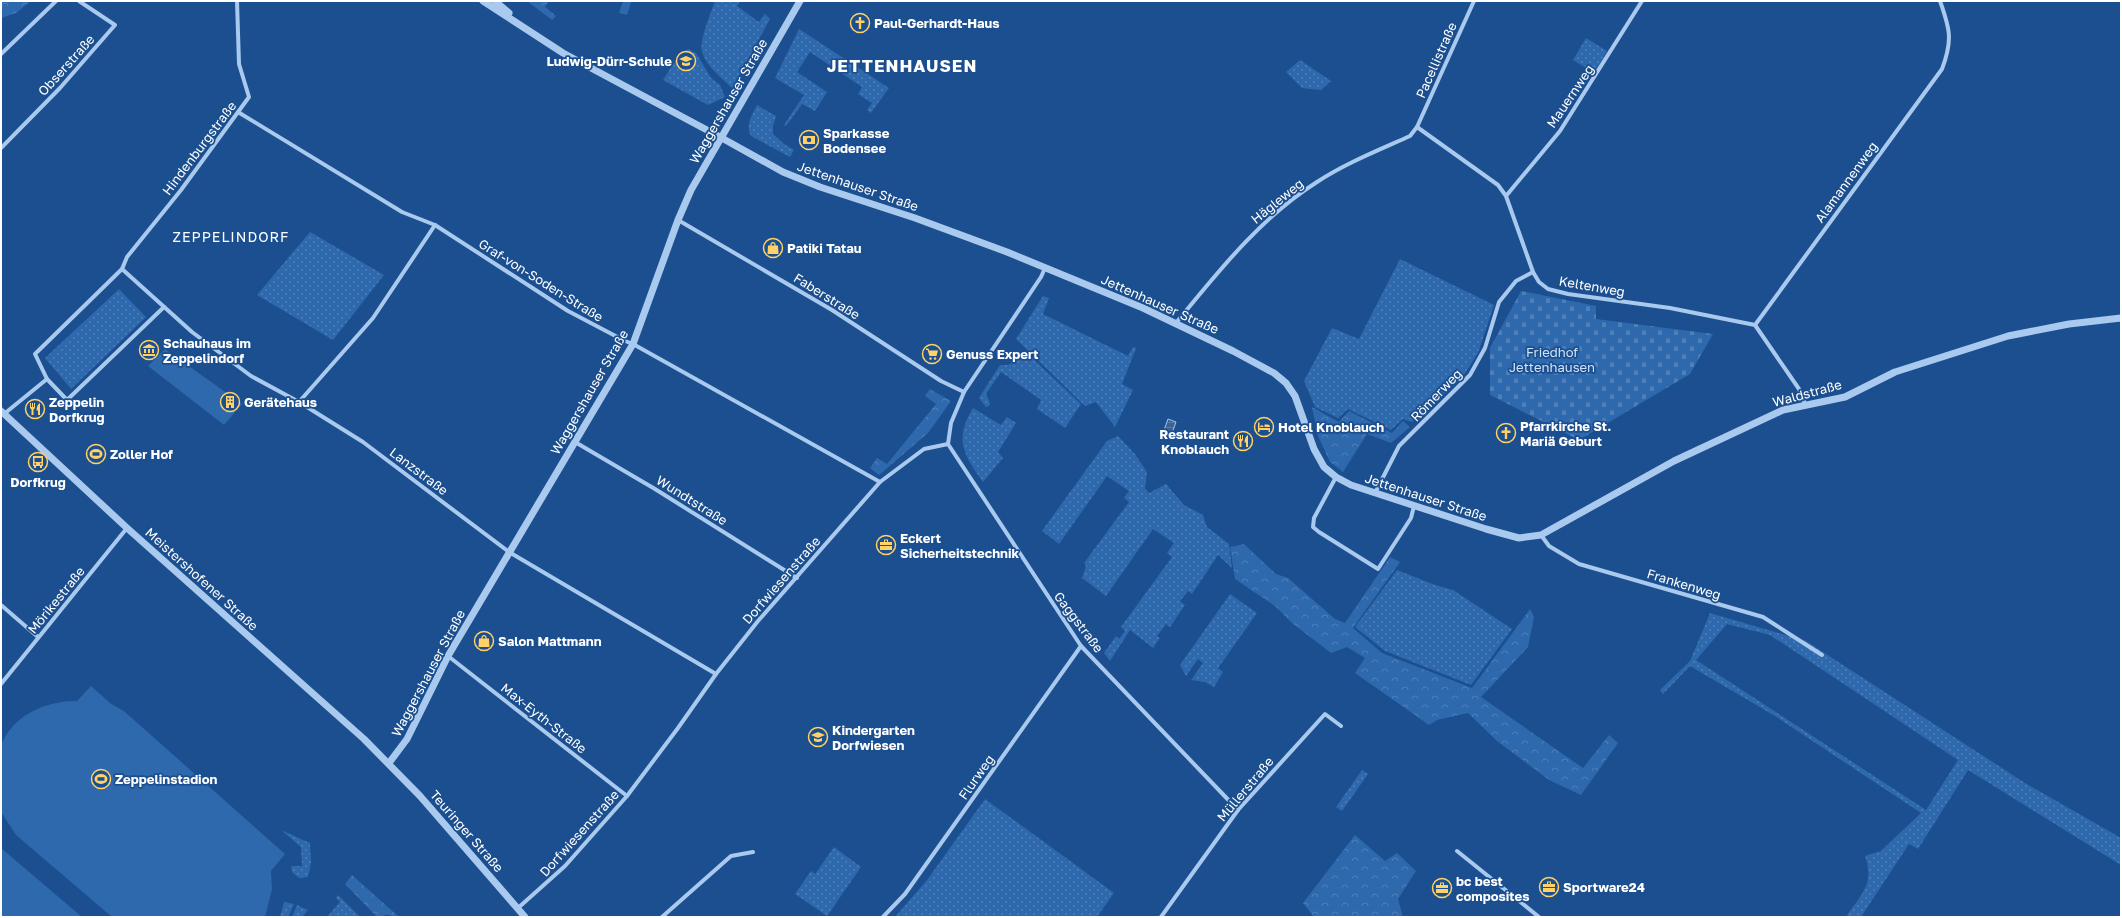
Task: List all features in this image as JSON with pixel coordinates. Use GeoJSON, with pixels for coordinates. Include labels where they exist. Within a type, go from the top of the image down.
{"type":"FeatureCollection","features":[{"type":"Feature","properties":{"kind":"street"},"geometry":{"type":"LineString","coordinates":[[1,54],[56,1]]}},
{"type":"Feature","properties":{"kind":"street","name":"Obserstraße"},"geometry":{"type":"LineString","coordinates":[[1,148],[60,88],[115,25],[79,1]]}},
{"type":"Feature","properties":{"kind":"street","name":"Hindenburgstraße"},"geometry":{"type":"LineString","coordinates":[[47,379],[35,354],[122,269],[127,258],[181,190],[249,97],[239,64],[237,1]]}},
{"type":"Feature","properties":{"kind":"street"},"geometry":{"type":"LineString","coordinates":[[483,1],[524,26]]}},
{"type":"Feature","properties":{"kind":"street"},"geometry":{"type":"LineString","coordinates":[[495,1],[524,26]]}},
{"type":"Feature","properties":{"kind":"street","name":"Waggershauser Straße"},"geometry":{"type":"LineString","coordinates":[[389,763],[407,739],[448,656],[633,344],[678,220],[691,190],[720,137],[800,1]]}},
{"type":"Feature","properties":{"kind":"street","name":"Pacellistraße"},"geometry":{"type":"LineString","coordinates":[[1417,126],[1474,1]]}},
{"type":"Feature","properties":{"kind":"street","name":"Mauernweg"},"geometry":{"type":"LineString","coordinates":[[1506,196],[1560,132],[1642,1]]}},
{"type":"Feature","properties":{"kind":"street","name":"Alamannenweg"},"geometry":{"type":"LineString","coordinates":[[1755,325],[1942,69],[1950,49],[1949,30],[1940,1]]}},
{"type":"Feature","properties":{"kind":"street","name":"Jettenhauser Straße"},"geometry":{"type":"LineString","coordinates":[[524,26],[563,53],[783,172],[803,181],[982,242],[1143,308],[1233,351],[1274,374],[1286,383],[1295,396],[1314,448],[1324,467],[1336,477],[1375,493],[1486,530],[1519,538],[1541,535]]}},
{"type":"Feature","properties":{"kind":"street","name":"Graf-von-Soden-Straße"},"geometry":{"type":"LineString","coordinates":[[238,112],[402,212],[435,225],[568,311],[633,344],[880,482]]}},
{"type":"Feature","properties":{"kind":"street","name":"Keltenweg"},"geometry":{"type":"LineString","coordinates":[[1417,126],[1498,185],[1506,196],[1533,272],[1539,282],[1548,289],[1568,294],[1670,308],[1755,325]]}},
{"type":"Feature","properties":{"kind":"street","name":"Hägleweg"},"geometry":{"type":"LineString","coordinates":[[1176,323],[1242,244],[1277,212],[1317,182],[1410,136],[1417,126]]}},
{"type":"Feature","properties":{"kind":"street","name":"Faberstraße"},"geometry":{"type":"LineString","coordinates":[[678,220],[832,310],[941,381],[964,392]]}},
{"type":"Feature","properties":{"kind":"street"},"geometry":{"type":"LineString","coordinates":[[300,402],[373,318],[435,225]]}},
{"type":"Feature","properties":{"kind":"street"},"geometry":{"type":"LineString","coordinates":[[948,444],[951,423],[964,392],[1041,277],[1045,268]]}},
{"type":"Feature","properties":{"kind":"street","name":"Lanzstraße"},"geometry":{"type":"LineString","coordinates":[[122,269],[192,332],[241,369],[300,402],[393,463],[509,552],[716,674]]}},
{"type":"Feature","properties":{"kind":"street","name":"Römerweg"},"geometry":{"type":"LineString","coordinates":[[1375,493],[1399,446],[1470,375],[1485,348],[1500,302],[1516,281],[1533,272]]}},
{"type":"Feature","properties":{"kind":"street"},"geometry":{"type":"LineString","coordinates":[[3,412],[47,379],[67,400],[164,307]]}},
{"type":"Feature","properties":{"kind":"street","name":"Waldstraße"},"geometry":{"type":"LineString","coordinates":[[1541,535],[1674,461],[1756,421],[1783,410],[1805,404],[1845,397],[1895,372],[2008,336],[2069,324],[2121,318]]}},
{"type":"Feature","properties":{"kind":"street"},"geometry":{"type":"LineString","coordinates":[[1755,325],[1799,389],[1805,404]]}},
{"type":"Feature","properties":{"kind":"street","name":"Meistershofener Straße"},"geometry":{"type":"LineString","coordinates":[[3,412],[127,528],[389,763]]}},
{"type":"Feature","properties":{"kind":"street","name":"Wundtstraße"},"geometry":{"type":"LineString","coordinates":[[575,442],[655,489],[797,578]]}},
{"type":"Feature","properties":{"kind":"street","name":"Dorfwiesenstraße"},"geometry":{"type":"LineString","coordinates":[[518,908],[565,866],[627,796],[716,674],[880,482],[924,449],[948,444]]}},
{"type":"Feature","properties":{"kind":"street","name":"Gaggstraße"},"geometry":{"type":"LineString","coordinates":[[948,444],[1081,646],[1238,810]]}},
{"type":"Feature","properties":{"kind":"street"},"geometry":{"type":"LineString","coordinates":[[1336,477],[1314,518],[1314,527],[1378,570],[1411,518],[1414,506]]}},
{"type":"Feature","properties":{"kind":"street","name":"Mörikestraße"},"geometry":{"type":"LineString","coordinates":[[1,684],[127,528]]}},
{"type":"Feature","properties":{"kind":"street","name":"Frankenweg"},"geometry":{"type":"LineString","coordinates":[[1541,535],[1549,546],[1579,564],[1763,617],[1822,655]]}},
{"type":"Feature","properties":{"kind":"street"},"geometry":{"type":"LineString","coordinates":[[1,605],[38,637]]}},
{"type":"Feature","properties":{"kind":"street","name":"Flurweg"},"geometry":{"type":"LineString","coordinates":[[883,917],[905,894],[1081,646]]}},
{"type":"Feature","properties":{"kind":"street","name":"Max-Eyth-Straße"},"geometry":{"type":"LineString","coordinates":[[448,656],[627,796]]}},
{"type":"Feature","properties":{"kind":"street","name":"Müllerstraße"},"geometry":{"type":"LineString","coordinates":[[1161,917],[1238,810],[1324,714],[1340,726]]}},
{"type":"Feature","properties":{"kind":"street","name":"Teuringer Straße"},"geometry":{"type":"LineString","coordinates":[[389,763],[525,917]]}},
{"type":"Feature","properties":{"kind":"street"},"geometry":{"type":"LineString","coordinates":[[1457,851],[1539,917]]}},
{"type":"Feature","properties":{"kind":"street"},"geometry":{"type":"LineString","coordinates":[[662,917],[731,856],[753,852]]}},
{"type":"Feature","properties":{"kind":"green space"},"geometry":{"type":"Polygon","coordinates":[[[1,1],[31,1],[16,13],[1,18],[1,1]]]}},
{"type":"Feature","properties":{"kind":"green space"},"geometry":{"type":"Polygon","coordinates":[[[527,1],[549,1],[545,7],[556,16],[552,20],[527,1]]]}},
{"type":"Feature","properties":{"kind":"green space"},"geometry":{"type":"Polygon","coordinates":[[[623,1],[631,2],[627,15],[619,13],[623,1]]]}},
{"type":"Feature","properties":{"kind":"green space"},"geometry":{"type":"Polygon","coordinates":[[[715,1],[740,1],[737,6],[759,22],[765,14],[770,19],[732,88],[711,67],[702,52],[702,41],[715,1]]]}},
{"type":"Feature","properties":{"kind":"green space"},"geometry":{"type":"Polygon","coordinates":[[[799,29],[889,88],[871,113],[867,110],[872,103],[858,94],[862,87],[810,52],[797,72],[827,92],[815,111],[802,104],[786,126],[784,125],[804,95],[775,78],[799,29]]]}},
{"type":"Feature","properties":{"kind":"green space"},"geometry":{"type":"Polygon","coordinates":[[[1586,38],[1607,51],[1594,73],[1573,60],[1586,38]]]}},
{"type":"Feature","properties":{"kind":"green space"},"geometry":{"type":"Polygon","coordinates":[[[688,49],[696,53],[711,78],[720,85],[725,97],[708,105],[663,80],[679,55],[688,49]]]}},
{"type":"Feature","properties":{"kind":"green space"},"geometry":{"type":"Polygon","coordinates":[[[1300,60],[1331,81],[1321,90],[1302,88],[1286,72],[1300,60]]]}},
{"type":"Feature","properties":{"kind":"green space"},"geometry":{"type":"Polygon","coordinates":[[[757,105],[776,116],[773,126],[773,134],[784,144],[794,150],[790,157],[751,136],[749,132],[749,124],[757,105]]]}},
{"type":"Feature","properties":{"kind":"green space"},"geometry":{"type":"Polygon","coordinates":[[[310,232],[384,275],[333,340],[257,295],[310,232]]]}},
{"type":"Feature","properties":{"kind":"green space"},"geometry":{"type":"Polygon","coordinates":[[[1400,259],[1494,305],[1478,353],[1462,378],[1412,422],[1403,419],[1391,430],[1348,409],[1338,418],[1315,407],[1304,381],[1332,328],[1359,339],[1400,259]]]}},
{"type":"Feature","properties":{"kind":"green space"},"geometry":{"type":"Polygon","coordinates":[[[119,289],[146,317],[71,389],[45,358],[119,289]]]}},
{"type":"Feature","properties":{"kind":"green space","name":"Friedhof Jettenhausen"},"geometry":{"type":"Polygon","coordinates":[[[1521,291],[1596,306],[1596,319],[1713,334],[1690,374],[1579,440],[1490,395],[1490,348],[1521,291]]]}},
{"type":"Feature","properties":{"kind":"green space"},"geometry":{"type":"Polygon","coordinates":[[[1043,296],[1049,298],[1043,314],[1128,356],[1133,347],[1136,348],[1122,384],[1133,390],[1115,427],[1096,402],[1085,406],[1016,339],[1043,296]]]}},
{"type":"Feature","properties":{"kind":"green space"},"geometry":{"type":"Polygon","coordinates":[[[165,349],[242,404],[224,425],[148,366],[165,349]]]}},
{"type":"Feature","properties":{"kind":"green space"},"geometry":{"type":"Polygon","coordinates":[[[1028,354],[1081,404],[1065,428],[1037,409],[1041,400],[1001,372],[986,394],[990,403],[989,406],[986,407],[979,398],[1000,365],[1008,365],[1028,354]]]}},
{"type":"Feature","properties":{"kind":"green space"},"geometry":{"type":"Polygon","coordinates":[[[930,389],[951,401],[928,433],[879,475],[870,468],[877,458],[887,464],[936,404],[925,396],[930,389]]]}},
{"type":"Feature","properties":{"kind":"green space"},"geometry":{"type":"Polygon","coordinates":[[[1312,407],[1339,422],[1349,411],[1392,433],[1403,421],[1410,427],[1391,443],[1367,434],[1343,472],[1330,462],[1318,436],[1312,407]]]}},
{"type":"Feature","properties":{"kind":"green space"},"geometry":{"type":"Polygon","coordinates":[[[973,408],[1001,425],[1007,417],[1016,423],[998,452],[1003,458],[983,482],[970,463],[963,446],[964,429],[973,408]]]}},
{"type":"Feature","properties":{"kind":"green space"},"geometry":{"type":"Polygon","coordinates":[[[1118,436],[1135,454],[1147,472],[1145,489],[1149,493],[1166,484],[1184,505],[1203,515],[1207,527],[1229,544],[1232,568],[1218,555],[1192,594],[1188,591],[1180,601],[1185,605],[1170,627],[1166,624],[1157,636],[1160,638],[1153,648],[1130,630],[1110,661],[1104,653],[1116,636],[1119,639],[1125,631],[1121,627],[1172,557],[1167,553],[1174,543],[1153,529],[1106,596],[1082,578],[1086,566],[1084,563],[1129,502],[1124,498],[1129,491],[1107,476],[1059,544],[1042,531],[1107,441],[1118,436]]]}},
{"type":"Feature","properties":{"kind":"green space"},"geometry":{"type":"Polygon","coordinates":[[[1244,544],[1276,574],[1288,578],[1335,619],[1345,623],[1390,557],[1400,562],[1353,628],[1382,653],[1472,688],[1530,609],[1534,617],[1528,647],[1481,697],[1583,768],[1609,735],[1618,743],[1581,795],[1549,780],[1497,741],[1468,713],[1437,720],[1429,725],[1355,673],[1365,658],[1347,647],[1331,653],[1292,623],[1275,606],[1235,579],[1230,547],[1244,544]]]}},
{"type":"Feature","properties":{"kind":"green space"},"geometry":{"type":"Polygon","coordinates":[[[1397,570],[1435,585],[1453,590],[1512,629],[1471,685],[1385,651],[1355,627],[1397,570]]]}},
{"type":"Feature","properties":{"kind":"green space"},"geometry":{"type":"Polygon","coordinates":[[[1230,594],[1257,613],[1218,668],[1223,672],[1214,687],[1205,682],[1191,680],[1203,663],[1198,659],[1186,676],[1180,665],[1230,594]]]}},
{"type":"Feature","properties":{"kind":"green space"},"geometry":{"type":"Polygon","coordinates":[[[1710,613],[1806,641],[2025,783],[2121,838],[2121,865],[1968,770],[1918,849],[1909,844],[1861,917],[1846,917],[1865,889],[1868,866],[1865,856],[1881,851],[1921,813],[1775,716],[1690,666],[1663,694],[1660,690],[1690,661],[1710,613]],[[1727,624],[1696,660],[1926,810],[1958,760],[1770,635],[1727,624]]]}},
{"type":"Feature","properties":{"kind":"green space","name":"Zeppelinstadion"},"geometry":{"type":"Polygon","coordinates":[[[91,686],[110,703],[125,712],[285,854],[271,871],[272,889],[265,917],[112,917],[16,835],[1,812],[1,745],[14,725],[32,711],[54,704],[77,701],[91,686]]]}},
{"type":"Feature","properties":{"kind":"green space"},"geometry":{"type":"Polygon","coordinates":[[[1362,770],[1368,774],[1342,811],[1336,807],[1362,770]]]}},
{"type":"Feature","properties":{"kind":"green space"},"geometry":{"type":"Polygon","coordinates":[[[985,799],[1114,893],[1097,917],[895,917],[927,880],[985,799]]]}},
{"type":"Feature","properties":{"kind":"green space"},"geometry":{"type":"Polygon","coordinates":[[[281,830],[310,843],[311,863],[308,877],[299,878],[292,872],[291,866],[302,866],[301,847],[281,830]]]}},
{"type":"Feature","properties":{"kind":"green space"},"geometry":{"type":"Polygon","coordinates":[[[1355,835],[1385,861],[1397,853],[1416,871],[1398,899],[1403,917],[1314,917],[1303,903],[1355,835]]]}},
{"type":"Feature","properties":{"kind":"green space"},"geometry":{"type":"Polygon","coordinates":[[[834,847],[861,867],[827,916],[795,894],[811,871],[815,874],[834,847]]]}},
{"type":"Feature","properties":{"kind":"green space"},"geometry":{"type":"Polygon","coordinates":[[[1,848],[82,917],[1,917],[1,848]]]}},
{"type":"Feature","properties":{"kind":"green space"},"geometry":{"type":"Polygon","coordinates":[[[352,875],[399,917],[387,915],[377,917],[345,884],[352,875]]]}},
{"type":"Feature","properties":{"kind":"green space"},"geometry":{"type":"Polygon","coordinates":[[[338,895],[360,917],[327,917],[340,902],[336,898],[338,895]]]}},
{"type":"Feature","properties":{"kind":"green space"},"geometry":{"type":"Polygon","coordinates":[[[284,902],[294,904],[288,917],[280,917],[284,902]]]}},
{"type":"Feature","properties":{"kind":"green space"},"geometry":{"type":"Polygon","coordinates":[[[297,905],[308,910],[302,917],[292,917],[297,905]]]}},
{"type":"Feature","properties":{"kind":"shaded area"},"geometry":{"type":"Polygon","coordinates":[[[1168,419],[1176,422],[1171,436],[1163,433],[1168,419]]]}},
{"type":"Feature","properties":{"kind":"place","name":"Paul-Gerhardt-Haus"},"geometry":{"type":"Point","coordinates":[860,23]}},
{"type":"Feature","properties":{"kind":"place","name":"Ludwig-Dürr-Schule"},"geometry":{"type":"Point","coordinates":[686,61]}},
{"type":"Feature","properties":{"kind":"place","name":"Sparkasse Bodensee"},"geometry":{"type":"Point","coordinates":[809,140]}},
{"type":"Feature","properties":{"kind":"place","name":"Patiki Tatau"},"geometry":{"type":"Point","coordinates":[773,248]}},
{"type":"Feature","properties":{"kind":"place","name":"Schauhaus im Zeppelindorf"},"geometry":{"type":"Point","coordinates":[149,350]}},
{"type":"Feature","properties":{"kind":"place","name":"Genuss Expert"},"geometry":{"type":"Point","coordinates":[932,354]}},
{"type":"Feature","properties":{"kind":"place","name":"Gerätehaus"},"geometry":{"type":"Point","coordinates":[230,402]}},
{"type":"Feature","properties":{"kind":"place","name":"Zeppelin Dorfkrug"},"geometry":{"type":"Point","coordinates":[35,409]}},
{"type":"Feature","properties":{"kind":"place","name":"Hotel Knoblauch"},"geometry":{"type":"Point","coordinates":[1264,427]}},
{"type":"Feature","properties":{"kind":"place","name":"Pfarrkirche St. Mariä Geburt"},"geometry":{"type":"Point","coordinates":[1506,433]}},
{"type":"Feature","properties":{"kind":"place","name":"Restaurant Knoblauch"},"geometry":{"type":"Point","coordinates":[1243,441]}},
{"type":"Feature","properties":{"kind":"place","name":"Zoller Hof"},"geometry":{"type":"Point","coordinates":[96,454]}},
{"type":"Feature","properties":{"kind":"place","name":"Dorfkrug"},"geometry":{"type":"Point","coordinates":[38,462]}},
{"type":"Feature","properties":{"kind":"place","name":"Eckert Sicherheitstechnik"},"geometry":{"type":"Point","coordinates":[886,545]}},
{"type":"Feature","properties":{"kind":"place","name":"Salon Mattmann"},"geometry":{"type":"Point","coordinates":[484,641]}},
{"type":"Feature","properties":{"kind":"place","name":"Kindergarten Dorfwiesen"},"geometry":{"type":"Point","coordinates":[818,737]}},
{"type":"Feature","properties":{"kind":"place","name":"Zeppelinstadion"},"geometry":{"type":"Point","coordinates":[101,779]}},
{"type":"Feature","properties":{"kind":"place","name":"Sportware24"},"geometry":{"type":"Point","coordinates":[1549,887]}},
{"type":"Feature","properties":{"kind":"place","name":"bc best composites"},"geometry":{"type":"Point","coordinates":[1442,888]}},
{"type":"Feature","properties":{"kind":"district","name":"JETTENHAUSEN"},"geometry":{"type":"Point","coordinates":[902,65]}},
{"type":"Feature","properties":{"kind":"district","name":"ZEPPELINDORF"},"geometry":{"type":"Point","coordinates":[231,236]}}]}
